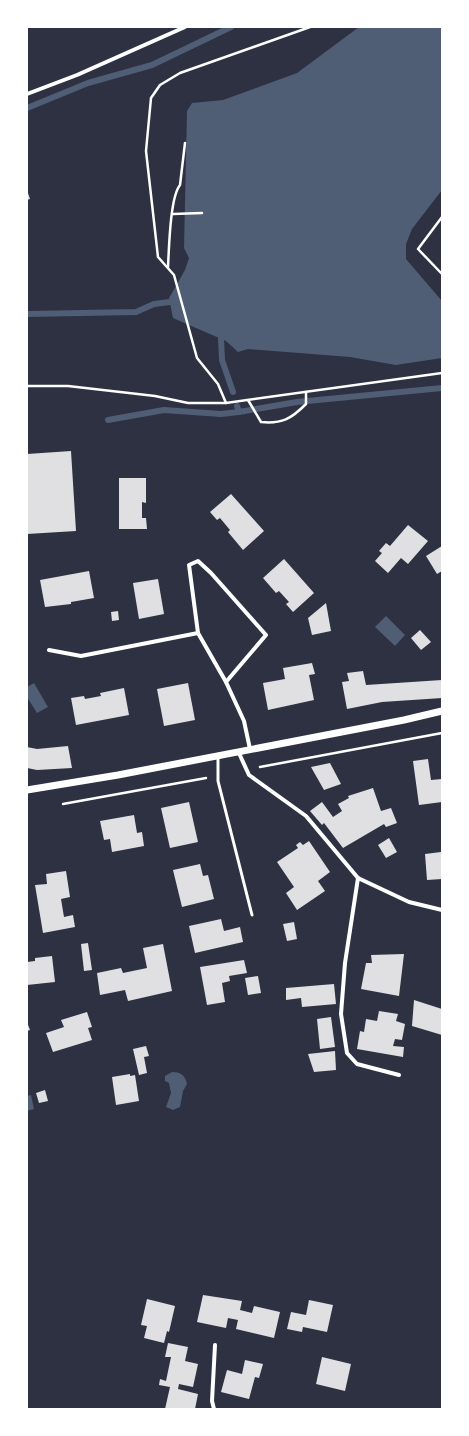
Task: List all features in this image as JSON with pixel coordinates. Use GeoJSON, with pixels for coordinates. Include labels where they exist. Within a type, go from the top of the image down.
{"type":"FeatureCollection","features":[{"type":"Feature","properties":{"kind":"street"},"geometry":{"type":"LineString","coordinates":[[27,94],[77,75],[185,27]]}},
{"type":"Feature","properties":{"kind":"street"},"geometry":{"type":"LineString","coordinates":[[226,682],[266,635],[211,573],[198,561],[189,565],[198,633],[226,682],[244,722],[250,748]]}},
{"type":"Feature","properties":{"kind":"street"},"geometry":{"type":"LineString","coordinates":[[49,650],[81,656],[198,633]]}},
{"type":"Feature","properties":{"kind":"street"},"geometry":{"type":"LineString","coordinates":[[27,790],[118,775],[250,748],[404,720],[442,711]]}},
{"type":"Feature","properties":{"kind":"street"},"geometry":{"type":"LineString","coordinates":[[238,751],[249,775],[306,816],[358,878],[409,902],[442,910]]}},
{"type":"Feature","properties":{"kind":"street"},"geometry":{"type":"LineString","coordinates":[[358,878],[344,963],[342,1007],[347,1054],[357,1064],[399,1074]]}},
{"type":"Feature","properties":{"kind":"street"},"geometry":{"type":"LineString","coordinates":[[214,1409],[212,1401],[215,1346]]}},
{"type":"Feature","properties":{"kind":"lane"},"geometry":{"type":"LineString","coordinates":[[218,755],[218,781],[252,915]]}},
{"type":"Feature","properties":{"kind":"path"},"geometry":{"type":"LineString","coordinates":[[226,403],[218,384],[197,358],[174,275],[158,257],[146,151],[151,98],[160,85],[180,73],[310,27]]}},
{"type":"Feature","properties":{"kind":"path"},"geometry":{"type":"LineString","coordinates":[[168,268],[176,189],[180,184],[185,143]]}},
{"type":"Feature","properties":{"kind":"path"},"geometry":{"type":"LineString","coordinates":[[173,214],[202,213]]}},
{"type":"Feature","properties":{"kind":"path"},"geometry":{"type":"LineString","coordinates":[[442,217],[418,249],[442,274]]}},
{"type":"Feature","properties":{"kind":"path"},"geometry":{"type":"LineString","coordinates":[[27,386],[68,386],[155,396],[188,403],[226,403],[442,374]]}},
{"type":"Feature","properties":{"kind":"path"},"geometry":{"type":"LineString","coordinates":[[248,400],[261,422],[276,423],[294,416],[306,404],[306,392]]}},
{"type":"Feature","properties":{"kind":"water"},"geometry":{"type":"Polygon","coordinates":[[[359,27],[442,27],[442,190],[412,229],[406,244],[406,259],[442,301],[442,358],[396,365],[350,357],[248,349],[238,352],[226,341],[173,318],[169,298],[185,270],[189,258],[184,248],[187,111],[192,103],[223,100],[297,73],[359,27]]]}},
{"type":"Feature","properties":{"kind":"water"},"geometry":{"type":"Polygon","coordinates":[[[386,616],[405,635],[395,646],[375,627],[386,616]]]}},
{"type":"Feature","properties":{"kind":"water"},"geometry":{"type":"Polygon","coordinates":[[[34,683],[48,707],[37,713],[27,697],[27,687],[34,683]]]}},
{"type":"Feature","properties":{"kind":"water"},"geometry":{"type":"Polygon","coordinates":[[[172,1072],[182,1075],[187,1084],[183,1091],[180,1107],[173,1110],[166,1107],[171,1093],[169,1083],[165,1081],[165,1076],[172,1072]]]}},
{"type":"Feature","properties":{"kind":"water"},"geometry":{"type":"Polygon","coordinates":[[[31,1095],[34,1109],[27,1111],[27,1096],[31,1095]]]}},
{"type":"Feature","properties":{"kind":"building"},"geometry":{"type":"Polygon","coordinates":[[[27,190],[30,199],[27,200],[27,190]]]}},
{"type":"Feature","properties":{"kind":"building"},"geometry":{"type":"Polygon","coordinates":[[[71,451],[76,531],[27,534],[27,454],[71,451]]]}},
{"type":"Feature","properties":{"kind":"building"},"geometry":{"type":"Polygon","coordinates":[[[119,478],[146,478],[146,503],[142,502],[142,518],[146,518],[147,529],[119,529],[119,478]]]}},
{"type":"Feature","properties":{"kind":"building"},"geometry":{"type":"Polygon","coordinates":[[[231,494],[264,531],[243,550],[228,532],[230,530],[220,518],[217,520],[210,512],[231,494]]]}},
{"type":"Feature","properties":{"kind":"building"},"geometry":{"type":"Polygon","coordinates":[[[408,525],[428,541],[408,564],[401,558],[388,573],[375,561],[382,553],[379,551],[386,543],[390,546],[408,525]]]}},
{"type":"Feature","properties":{"kind":"building"},"geometry":{"type":"Polygon","coordinates":[[[442,546],[442,571],[437,574],[426,556],[442,546]]]}},
{"type":"Feature","properties":{"kind":"building"},"geometry":{"type":"Polygon","coordinates":[[[284,559],[314,593],[293,612],[286,604],[289,602],[279,591],[276,593],[263,578],[284,559]]]}},
{"type":"Feature","properties":{"kind":"building"},"geometry":{"type":"Polygon","coordinates":[[[89,571],[94,598],[71,602],[71,604],[45,607],[40,580],[89,571]]]}},
{"type":"Feature","properties":{"kind":"building"},"geometry":{"type":"Polygon","coordinates":[[[158,579],[164,614],[139,619],[133,583],[158,579]]]}},
{"type":"Feature","properties":{"kind":"building"},"geometry":{"type":"Polygon","coordinates":[[[326,603],[331,631],[312,635],[308,618],[326,603]]]}},
{"type":"Feature","properties":{"kind":"building"},"geometry":{"type":"Polygon","coordinates":[[[118,611],[119,620],[112,621],[111,612],[118,611]]]}},
{"type":"Feature","properties":{"kind":"building"},"geometry":{"type":"Polygon","coordinates":[[[420,630],[431,642],[421,650],[411,638],[420,630]]]}},
{"type":"Feature","properties":{"kind":"building"},"geometry":{"type":"Polygon","coordinates":[[[312,663],[315,674],[309,675],[314,700],[268,710],[263,683],[285,679],[283,668],[312,663]]]}},
{"type":"Feature","properties":{"kind":"building"},"geometry":{"type":"Polygon","coordinates":[[[363,671],[366,685],[442,680],[442,698],[382,702],[347,709],[342,682],[349,681],[347,673],[363,671]]]}},
{"type":"Feature","properties":{"kind":"building"},"geometry":{"type":"Polygon","coordinates":[[[188,683],[195,720],[164,726],[157,689],[188,683]]]}},
{"type":"Feature","properties":{"kind":"building"},"geometry":{"type":"Polygon","coordinates":[[[124,688],[129,715],[76,725],[71,698],[84,696],[85,699],[101,696],[100,693],[124,688]]]}},
{"type":"Feature","properties":{"kind":"building"},"geometry":{"type":"Polygon","coordinates":[[[68,746],[72,768],[37,770],[27,768],[27,747],[37,749],[68,746]]]}},
{"type":"Feature","properties":{"kind":"building"},"geometry":{"type":"Polygon","coordinates":[[[428,759],[431,780],[442,779],[442,802],[419,805],[413,761],[428,759]]]}},
{"type":"Feature","properties":{"kind":"building"},"geometry":{"type":"Polygon","coordinates":[[[330,763],[341,784],[324,790],[311,767],[330,763]]]}},
{"type":"Feature","properties":{"kind":"building"},"geometry":{"type":"Polygon","coordinates":[[[373,788],[381,811],[391,808],[397,823],[386,827],[384,824],[343,848],[324,823],[322,825],[310,811],[322,802],[333,817],[342,811],[338,804],[349,798],[348,796],[373,788]]]}},
{"type":"Feature","properties":{"kind":"building"},"geometry":{"type":"Polygon","coordinates":[[[189,802],[198,842],[170,848],[161,808],[189,802]]]}},
{"type":"Feature","properties":{"kind":"building"},"geometry":{"type":"Polygon","coordinates":[[[134,815],[137,833],[142,832],[144,846],[112,852],[110,839],[104,840],[100,821],[134,815]]]}},
{"type":"Feature","properties":{"kind":"building"},"geometry":{"type":"Polygon","coordinates":[[[389,838],[397,852],[386,858],[378,845],[389,838]]]}},
{"type":"Feature","properties":{"kind":"building"},"geometry":{"type":"Polygon","coordinates":[[[309,841],[330,872],[318,881],[325,891],[297,910],[286,893],[294,887],[277,862],[298,848],[296,845],[300,842],[303,845],[309,841]]]}},
{"type":"Feature","properties":{"kind":"building"},"geometry":{"type":"Polygon","coordinates":[[[441,852],[442,879],[427,880],[425,854],[441,852]]]}},
{"type":"Feature","properties":{"kind":"building"},"geometry":{"type":"Polygon","coordinates":[[[200,864],[203,876],[208,875],[214,899],[182,907],[173,870],[200,864]]]}},
{"type":"Feature","properties":{"kind":"building"},"geometry":{"type":"Polygon","coordinates":[[[66,871],[70,897],[61,899],[64,917],[73,915],[75,927],[43,933],[35,885],[47,884],[46,874],[66,871]]]}},
{"type":"Feature","properties":{"kind":"building"},"geometry":{"type":"Polygon","coordinates":[[[221,919],[224,931],[240,927],[243,942],[195,953],[189,926],[221,919]]]}},
{"type":"Feature","properties":{"kind":"building"},"geometry":{"type":"Polygon","coordinates":[[[294,922],[297,939],[287,941],[283,924],[294,922]]]}},
{"type":"Feature","properties":{"kind":"building"},"geometry":{"type":"Polygon","coordinates":[[[88,943],[92,970],[84,971],[81,944],[88,943]]]}},
{"type":"Feature","properties":{"kind":"building"},"geometry":{"type":"Polygon","coordinates":[[[163,944],[172,991],[128,1001],[125,990],[100,995],[97,973],[121,968],[123,973],[147,968],[143,948],[163,944]]]}},
{"type":"Feature","properties":{"kind":"building"},"geometry":{"type":"Polygon","coordinates":[[[404,954],[399,996],[361,989],[366,963],[372,963],[371,955],[404,954]]]}},
{"type":"Feature","properties":{"kind":"building"},"geometry":{"type":"Polygon","coordinates":[[[52,956],[55,982],[27,985],[27,962],[35,961],[35,958],[52,956]]]}},
{"type":"Feature","properties":{"kind":"building"},"geometry":{"type":"Polygon","coordinates":[[[244,960],[247,973],[229,976],[230,981],[222,983],[225,1002],[207,1005],[200,967],[244,960]]]}},
{"type":"Feature","properties":{"kind":"building"},"geometry":{"type":"Polygon","coordinates":[[[258,976],[261,993],[248,995],[245,978],[258,976]]]}},
{"type":"Feature","properties":{"kind":"building"},"geometry":{"type":"Polygon","coordinates":[[[334,984],[336,1004],[302,1007],[301,998],[286,1000],[286,988],[334,984]]]}},
{"type":"Feature","properties":{"kind":"building"},"geometry":{"type":"Polygon","coordinates":[[[414,1000],[442,1009],[442,1035],[412,1026],[414,1000]]]}},
{"type":"Feature","properties":{"kind":"building"},"geometry":{"type":"Polygon","coordinates":[[[379,1011],[398,1014],[396,1021],[405,1024],[402,1040],[395,1039],[393,1046],[404,1047],[403,1057],[357,1049],[360,1031],[364,1032],[366,1019],[377,1021],[379,1011]]]}},
{"type":"Feature","properties":{"kind":"building"},"geometry":{"type":"Polygon","coordinates":[[[87,1012],[92,1027],[88,1028],[92,1040],[53,1052],[46,1033],[64,1027],[61,1020],[87,1012]]]}},
{"type":"Feature","properties":{"kind":"building"},"geometry":{"type":"Polygon","coordinates":[[[331,1017],[335,1047],[320,1049],[317,1019],[331,1017]]]}},
{"type":"Feature","properties":{"kind":"building"},"geometry":{"type":"Polygon","coordinates":[[[27,1022],[30,1030],[27,1031],[27,1022]]]}},
{"type":"Feature","properties":{"kind":"building"},"geometry":{"type":"Polygon","coordinates":[[[146,1046],[149,1056],[144,1057],[147,1073],[139,1075],[133,1049],[146,1046]]]}},
{"type":"Feature","properties":{"kind":"building"},"geometry":{"type":"Polygon","coordinates":[[[335,1051],[336,1070],[314,1072],[308,1054],[335,1051]]]}},
{"type":"Feature","properties":{"kind":"building"},"geometry":{"type":"Polygon","coordinates":[[[130,1074],[130,1076],[135,1075],[139,1101],[116,1105],[112,1077],[130,1074]]]}},
{"type":"Feature","properties":{"kind":"building"},"geometry":{"type":"Polygon","coordinates":[[[45,1090],[48,1101],[39,1103],[36,1093],[45,1090]]]}},
{"type":"Feature","properties":{"kind":"building"},"geometry":{"type":"Polygon","coordinates":[[[203,1295],[242,1301],[240,1310],[252,1313],[254,1306],[280,1312],[274,1338],[236,1329],[238,1320],[228,1318],[226,1328],[197,1322],[203,1295]]]}},
{"type":"Feature","properties":{"kind":"building"},"geometry":{"type":"Polygon","coordinates":[[[147,1299],[175,1306],[169,1332],[167,1331],[164,1343],[144,1338],[147,1326],[141,1325],[147,1299]]]}},
{"type":"Feature","properties":{"kind":"building"},"geometry":{"type":"Polygon","coordinates":[[[309,1300],[333,1305],[327,1332],[303,1327],[302,1332],[287,1329],[291,1312],[306,1315],[309,1300]]]}},
{"type":"Feature","properties":{"kind":"building"},"geometry":{"type":"Polygon","coordinates":[[[168,1343],[188,1347],[185,1361],[198,1364],[193,1387],[179,1384],[178,1389],[198,1394],[195,1409],[165,1409],[170,1387],[159,1385],[160,1379],[166,1381],[171,1357],[165,1357],[168,1343]]]}},
{"type":"Feature","properties":{"kind":"building"},"geometry":{"type":"Polygon","coordinates":[[[322,1357],[351,1364],[345,1391],[316,1384],[322,1357]]]}},
{"type":"Feature","properties":{"kind":"building"},"geometry":{"type":"Polygon","coordinates":[[[245,1360],[263,1364],[259,1378],[255,1377],[249,1399],[221,1392],[227,1370],[242,1374],[245,1360]]]}},
{"type":"Feature","properties":{"kind":"waterway"},"geometry":{"type":"LineString","coordinates":[[27,108],[88,83],[152,65],[231,27]]}},
{"type":"Feature","properties":{"kind":"waterway"},"geometry":{"type":"LineString","coordinates":[[27,314],[136,312],[154,304],[170,302]]}},
{"type":"Feature","properties":{"kind":"waterway"},"geometry":{"type":"LineString","coordinates":[[221,339],[222,360],[233,392]]}},
{"type":"Feature","properties":{"kind":"waterway"},"geometry":{"type":"LineString","coordinates":[[239,412],[297,402],[442,388]]}},
{"type":"Feature","properties":{"kind":"waterway"},"geometry":{"type":"LineString","coordinates":[[108,420],[164,410],[221,414],[239,412],[237,406]]}}]}
